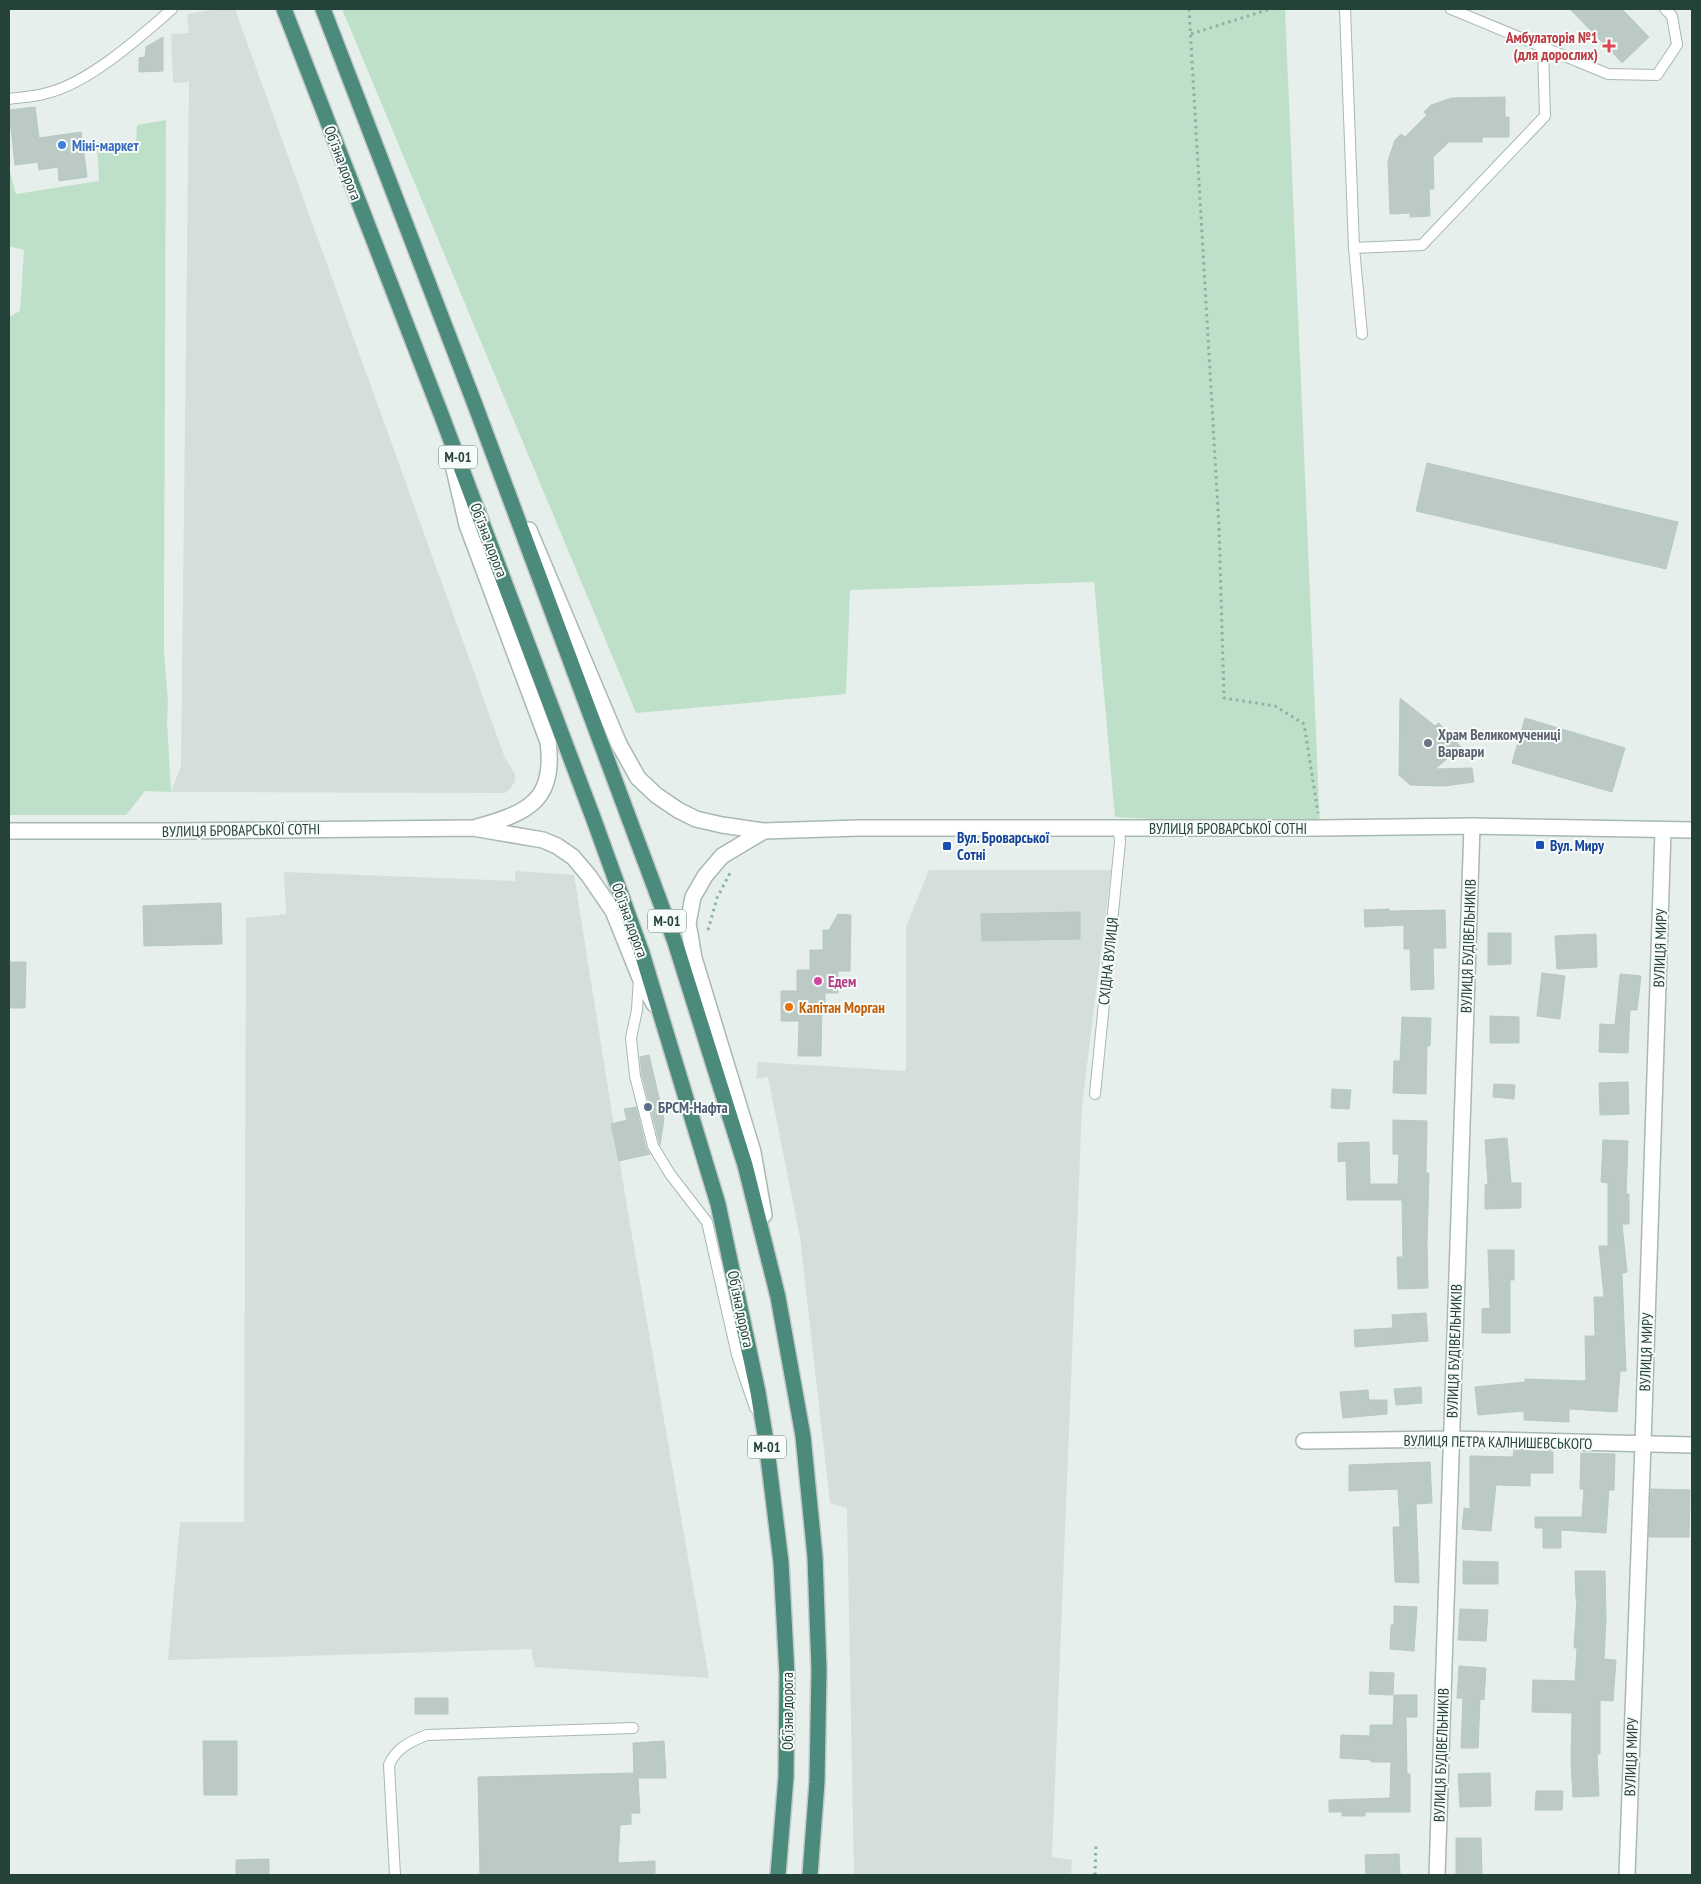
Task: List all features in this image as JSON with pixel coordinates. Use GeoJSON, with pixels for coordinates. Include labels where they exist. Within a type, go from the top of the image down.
{"type":"FeatureCollection","features":[{"type":"Feature","properties":{"kind":"highway","name":"Обʼїзна дорога"},"geometry":{"type":"LineString","coordinates":[[284,9],[441,414],[591,810],[642,953],[718,1204],[758,1392],[781,1562],[787,1675],[786,1777],[778,1875]]}},
{"type":"Feature","properties":{"kind":"highway","name":"Обʼїзна дорога"},"geometry":{"type":"LineString","coordinates":[[323,9],[474,402],[674,942],[745,1165],[778,1298],[803,1436],[815,1557],[819,1680],[817,1782],[810,1875]]}},
{"type":"Feature","properties":{"kind":"street","name":"ВУЛИЦЯ БРОВАРСЬКОЇ СОТНІ"},"geometry":{"type":"LineString","coordinates":[[474,402],[619,744],[638,778],[656,795],[678,810],[696,819],[764,831],[858,828],[1320,828],[1472,826],[1692,830]]}},
{"type":"Feature","properties":{"kind":"street","name":"ВУЛИЦЯ БРОВАРСЬКОЇ СОТНІ"},"geometry":{"type":"LineString","coordinates":[[441,414],[467,525],[548,742],[551,762],[548,780],[538,798],[523,811],[473,828]]}},
{"type":"Feature","properties":{"kind":"street","name":"ВУЛИЦЯ БУДІВЕЛЬНИКІВ"},"geometry":{"type":"LineString","coordinates":[[1437,1875],[1472,826]]}},
{"type":"Feature","properties":{"kind":"street","name":"ВУЛИЦЯ БРОВАРСЬКОЇ СОТНІ"},"geometry":{"type":"LineString","coordinates":[[9,831],[473,828],[544,840],[573,857],[589,876],[612,912],[640,978],[663,1020]]}},
{"type":"Feature","properties":{"kind":"street","name":"ВУЛИЦЯ МИРУ"},"geometry":{"type":"LineString","coordinates":[[1626,1875],[1643,1444],[1663,830]]}},
{"type":"Feature","properties":{"kind":"street"},"geometry":{"type":"LineString","coordinates":[[764,831],[722,856],[705,876],[693,897],[688,923],[694,958],[753,1152],[778,1298]]}},
{"type":"Feature","properties":{"kind":"street","name":"ВУЛИЦЯ ПЕТРА КАЛНИШЕВСЬКОГО"},"geometry":{"type":"LineString","coordinates":[[1304,1441],[1451,1439],[1692,1445]]}},
{"type":"Feature","properties":{"kind":"lane"},"geometry":{"type":"LineString","coordinates":[[9,99],[48,93],[74,82],[130,46],[172,9]]}},
{"type":"Feature","properties":{"kind":"lane"},"geometry":{"type":"LineString","coordinates":[[1345,9],[1354,248],[1362,334]]}},
{"type":"Feature","properties":{"kind":"lane"},"geometry":{"type":"LineString","coordinates":[[1451,9],[1608,74],[1657,74],[1677,44],[1672,16],[1665,9]]}},
{"type":"Feature","properties":{"kind":"lane"},"geometry":{"type":"LineString","coordinates":[[1354,248],[1422,245],[1545,116],[1543,47]]}},
{"type":"Feature","properties":{"kind":"lane","name":"СХІДНА ВУЛИЦЯ"},"geometry":{"type":"LineString","coordinates":[[1095,1094],[1120,842],[1119,828]]}},
{"type":"Feature","properties":{"kind":"lane"},"geometry":{"type":"LineString","coordinates":[[625,908],[640,978],[637,1010],[631,1038],[635,1076],[653,1146],[670,1174],[707,1222],[737,1355],[766,1441]]}},
{"type":"Feature","properties":{"kind":"lane"},"geometry":{"type":"LineString","coordinates":[[395,1875],[389,1765],[393,1756],[402,1746],[427,1735],[633,1728]]}},
{"type":"Feature","properties":{"kind":"path"},"geometry":{"type":"LineString","coordinates":[[1189,9],[1219,527],[1224,698],[1275,706],[1304,724],[1320,828]]}},
{"type":"Feature","properties":{"kind":"path"},"geometry":{"type":"LineString","coordinates":[[1190,34],[1270,9]]}},
{"type":"Feature","properties":{"kind":"path"},"geometry":{"type":"LineString","coordinates":[[708,930],[717,898],[731,871]]}},
{"type":"Feature","properties":{"kind":"path"},"geometry":{"type":"LineString","coordinates":[[1095,1875],[1096,1843]]}},
{"type":"Feature","properties":{"kind":"shaded area"},"geometry":{"type":"Polygon","coordinates":[[[218,9],[235,9],[505,758],[515,774],[515,781],[505,793],[171,792],[181,766],[189,82],[173,83],[171,34],[189,33],[187,14],[218,9]]]}},
{"type":"Feature","properties":{"kind":"shaded area"},"geometry":{"type":"Polygon","coordinates":[[[929,870],[1111,870],[1082,1106],[1052,1857],[1072,1860],[1071,1875],[854,1875],[847,1508],[830,1503],[800,1237],[768,1077],[756,1079],[758,1062],[906,1071],[906,927],[929,870]]]}},
{"type":"Feature","properties":{"kind":"shaded area"},"geometry":{"type":"Polygon","coordinates":[[[515,871],[574,875],[627,1207],[709,1678],[535,1667],[531,1649],[168,1660],[180,1522],[244,1522],[246,918],[286,914],[284,872],[515,881],[515,871]]]}},
{"type":"Feature","properties":{"kind":"green space"},"geometry":{"type":"Polygon","coordinates":[[[342,9],[1285,9],[1320,828],[1115,817],[1094,582],[850,590],[846,694],[636,713],[342,9]]]}},
{"type":"Feature","properties":{"kind":"green space"},"geometry":{"type":"Polygon","coordinates":[[[166,120],[164,651],[171,792],[145,791],[126,815],[9,815],[9,317],[20,311],[24,250],[9,246],[9,168],[16,194],[99,181],[97,142],[136,144],[137,125],[166,120]]]}},
{"type":"Feature","properties":{"kind":"building"},"geometry":{"type":"Polygon","coordinates":[[[1570,9],[1622,9],[1649,37],[1622,63],[1613,53],[1611,55],[1600,44],[1602,42],[1570,9]]]}},
{"type":"Feature","properties":{"kind":"building"},"geometry":{"type":"Polygon","coordinates":[[[163,37],[163,71],[139,72],[139,58],[145,57],[146,47],[163,37]]]}},
{"type":"Feature","properties":{"kind":"building"},"geometry":{"type":"Polygon","coordinates":[[[1505,97],[1505,117],[1509,117],[1509,137],[1482,137],[1482,142],[1449,142],[1433,157],[1434,189],[1429,189],[1430,216],[1410,217],[1410,213],[1390,214],[1388,161],[1395,140],[1401,134],[1405,137],[1427,115],[1424,112],[1431,105],[1452,98],[1505,97]]]}},
{"type":"Feature","properties":{"kind":"building"},"geometry":{"type":"Polygon","coordinates":[[[35,107],[39,138],[81,132],[87,177],[59,181],[58,167],[39,170],[38,162],[15,165],[9,110],[35,107]]]}},
{"type":"Feature","properties":{"kind":"building"},"geometry":{"type":"Polygon","coordinates":[[[1427,463],[1678,522],[1666,569],[1416,511],[1427,463]]]}},
{"type":"Feature","properties":{"kind":"building","name":"Храм Великомучениці Варвари"},"geometry":{"type":"Polygon","coordinates":[[[1400,698],[1435,726],[1439,723],[1461,747],[1435,769],[1472,768],[1474,782],[1444,786],[1410,785],[1399,775],[1400,698]]]}},
{"type":"Feature","properties":{"kind":"building"},"geometry":{"type":"Polygon","coordinates":[[[1525,718],[1625,748],[1612,792],[1512,763],[1525,718]]]}},
{"type":"Feature","properties":{"kind":"building"},"geometry":{"type":"Polygon","coordinates":[[[221,903],[222,944],[144,946],[143,906],[221,903]]]}},
{"type":"Feature","properties":{"kind":"building"},"geometry":{"type":"Polygon","coordinates":[[[1389,909],[1389,911],[1445,910],[1446,948],[1433,948],[1434,989],[1411,990],[1410,949],[1404,949],[1404,925],[1365,927],[1364,910],[1389,909]]]}},
{"type":"Feature","properties":{"kind":"building"},"geometry":{"type":"Polygon","coordinates":[[[1080,912],[1080,939],[982,941],[981,914],[1080,912]]]}},
{"type":"Feature","properties":{"kind":"building","name":"Едем"},"geometry":{"type":"Polygon","coordinates":[[[838,914],[851,915],[850,971],[838,971],[838,993],[825,993],[825,1004],[822,1005],[821,1056],[798,1056],[799,1021],[781,1021],[781,991],[797,991],[797,970],[810,970],[810,950],[823,950],[823,930],[829,930],[838,914]]]}},
{"type":"Feature","properties":{"kind":"building"},"geometry":{"type":"Polygon","coordinates":[[[1488,933],[1511,933],[1511,964],[1488,965],[1488,933]]]}},
{"type":"Feature","properties":{"kind":"building"},"geometry":{"type":"Polygon","coordinates":[[[1596,934],[1597,967],[1557,969],[1555,936],[1596,934]]]}},
{"type":"Feature","properties":{"kind":"building"},"geometry":{"type":"Polygon","coordinates":[[[9,962],[26,962],[25,1008],[9,1008],[9,962]]]}},
{"type":"Feature","properties":{"kind":"building"},"geometry":{"type":"Polygon","coordinates":[[[1542,973],[1565,976],[1560,1019],[1537,1016],[1542,973]]]}},
{"type":"Feature","properties":{"kind":"building"},"geometry":{"type":"Polygon","coordinates":[[[1620,974],[1641,976],[1637,1010],[1630,1010],[1628,1053],[1599,1052],[1600,1024],[1615,1025],[1620,974]]]}},
{"type":"Feature","properties":{"kind":"building"},"geometry":{"type":"Polygon","coordinates":[[[1490,1016],[1519,1017],[1519,1043],[1490,1043],[1490,1016]]]}},
{"type":"Feature","properties":{"kind":"building"},"geometry":{"type":"Polygon","coordinates":[[[1402,1017],[1431,1018],[1430,1046],[1427,1046],[1426,1094],[1393,1093],[1394,1061],[1400,1061],[1402,1017]]]}},
{"type":"Feature","properties":{"kind":"building"},"geometry":{"type":"Polygon","coordinates":[[[649,1055],[664,1119],[660,1145],[642,1075],[640,1057],[649,1055]]]}},
{"type":"Feature","properties":{"kind":"building"},"geometry":{"type":"Polygon","coordinates":[[[1628,1082],[1629,1114],[1600,1115],[1599,1083],[1628,1082]]]}},
{"type":"Feature","properties":{"kind":"building"},"geometry":{"type":"Polygon","coordinates":[[[1494,1084],[1515,1085],[1514,1099],[1493,1097],[1494,1084]]]}},
{"type":"Feature","properties":{"kind":"building"},"geometry":{"type":"Polygon","coordinates":[[[1332,1089],[1351,1090],[1349,1109],[1331,1108],[1332,1089]]]}},
{"type":"Feature","properties":{"kind":"building"},"geometry":{"type":"Polygon","coordinates":[[[636,1107],[646,1148],[650,1154],[619,1161],[611,1124],[627,1120],[624,1109],[636,1107]]]}},
{"type":"Feature","properties":{"kind":"building"},"geometry":{"type":"Polygon","coordinates":[[[1393,1120],[1427,1121],[1426,1173],[1429,1173],[1428,1288],[1398,1289],[1397,1257],[1403,1257],[1402,1200],[1347,1200],[1346,1161],[1338,1162],[1338,1143],[1369,1142],[1370,1184],[1398,1184],[1399,1154],[1393,1154],[1393,1120]]]}},
{"type":"Feature","properties":{"kind":"building"},"geometry":{"type":"Polygon","coordinates":[[[1507,1138],[1511,1183],[1521,1183],[1521,1208],[1485,1209],[1485,1185],[1488,1184],[1485,1140],[1507,1138]]]}},
{"type":"Feature","properties":{"kind":"building"},"geometry":{"type":"Polygon","coordinates":[[[1603,1140],[1628,1141],[1626,1194],[1629,1194],[1629,1224],[1622,1224],[1627,1272],[1622,1273],[1626,1371],[1620,1371],[1617,1412],[1569,1409],[1569,1422],[1524,1420],[1524,1411],[1478,1415],[1475,1387],[1525,1382],[1525,1379],[1586,1381],[1585,1336],[1595,1336],[1594,1297],[1604,1297],[1599,1246],[1608,1246],[1608,1183],[1601,1182],[1603,1140]]]}},
{"type":"Feature","properties":{"kind":"building"},"geometry":{"type":"Polygon","coordinates":[[[1488,1250],[1514,1250],[1514,1280],[1510,1280],[1510,1333],[1482,1333],[1482,1309],[1490,1308],[1488,1250]]]}},
{"type":"Feature","properties":{"kind":"building"},"geometry":{"type":"Polygon","coordinates":[[[1426,1313],[1428,1341],[1355,1347],[1354,1330],[1393,1328],[1392,1315],[1426,1313]]]}},
{"type":"Feature","properties":{"kind":"building"},"geometry":{"type":"Polygon","coordinates":[[[1421,1387],[1422,1403],[1396,1405],[1394,1389],[1421,1387]]]}},
{"type":"Feature","properties":{"kind":"building"},"geometry":{"type":"Polygon","coordinates":[[[1368,1390],[1369,1400],[1387,1400],[1387,1414],[1343,1418],[1340,1392],[1368,1390]]]}},
{"type":"Feature","properties":{"kind":"building"},"geometry":{"type":"Polygon","coordinates":[[[1514,1450],[1553,1452],[1553,1473],[1530,1473],[1530,1486],[1496,1485],[1491,1531],[1462,1529],[1464,1508],[1470,1509],[1470,1456],[1513,1457],[1514,1450]]]}},
{"type":"Feature","properties":{"kind":"building"},"geometry":{"type":"Polygon","coordinates":[[[1581,1453],[1615,1454],[1614,1490],[1609,1490],[1606,1533],[1561,1530],[1561,1548],[1543,1548],[1543,1528],[1535,1528],[1535,1517],[1582,1517],[1584,1489],[1580,1489],[1581,1453]]]}},
{"type":"Feature","properties":{"kind":"building"},"geometry":{"type":"Polygon","coordinates":[[[1430,1462],[1432,1503],[1416,1504],[1419,1583],[1395,1582],[1393,1527],[1400,1527],[1398,1489],[1349,1491],[1349,1465],[1430,1462]]]}},
{"type":"Feature","properties":{"kind":"building"},"geometry":{"type":"Polygon","coordinates":[[[1651,1489],[1690,1490],[1689,1537],[1649,1537],[1651,1489]]]}},
{"type":"Feature","properties":{"kind":"building"},"geometry":{"type":"Polygon","coordinates":[[[1463,1561],[1498,1562],[1498,1584],[1463,1584],[1463,1561]]]}},
{"type":"Feature","properties":{"kind":"building"},"geometry":{"type":"Polygon","coordinates":[[[1575,1571],[1605,1571],[1606,1619],[1604,1659],[1616,1660],[1613,1701],[1600,1700],[1600,1754],[1597,1754],[1599,1796],[1573,1797],[1571,1763],[1572,1713],[1532,1712],[1533,1680],[1575,1681],[1577,1648],[1574,1648],[1577,1599],[1575,1571]]]}},
{"type":"Feature","properties":{"kind":"building"},"geometry":{"type":"Polygon","coordinates":[[[1394,1606],[1417,1607],[1414,1651],[1390,1649],[1391,1625],[1394,1625],[1394,1606]]]}},
{"type":"Feature","properties":{"kind":"building"},"geometry":{"type":"Polygon","coordinates":[[[1460,1609],[1488,1610],[1486,1641],[1458,1640],[1460,1609]]]}},
{"type":"Feature","properties":{"kind":"building"},"geometry":{"type":"Polygon","coordinates":[[[1459,1666],[1486,1668],[1484,1700],[1480,1699],[1478,1748],[1461,1748],[1463,1698],[1457,1698],[1459,1666]]]}},
{"type":"Feature","properties":{"kind":"building"},"geometry":{"type":"Polygon","coordinates":[[[1370,1672],[1394,1673],[1393,1695],[1369,1694],[1370,1672]]]}},
{"type":"Feature","properties":{"kind":"building"},"geometry":{"type":"Polygon","coordinates":[[[1394,1695],[1417,1695],[1417,1717],[1406,1717],[1407,1774],[1410,1774],[1410,1812],[1365,1812],[1365,1816],[1342,1816],[1342,1812],[1329,1812],[1329,1800],[1390,1798],[1391,1762],[1371,1762],[1371,1760],[1340,1758],[1341,1735],[1370,1736],[1370,1725],[1393,1725],[1394,1695]]]}},
{"type":"Feature","properties":{"kind":"building"},"geometry":{"type":"Polygon","coordinates":[[[415,1698],[448,1698],[448,1714],[415,1714],[415,1698]]]}},
{"type":"Feature","properties":{"kind":"building"},"geometry":{"type":"Polygon","coordinates":[[[203,1741],[237,1741],[237,1795],[204,1795],[203,1741]]]}},
{"type":"Feature","properties":{"kind":"building"},"geometry":{"type":"Polygon","coordinates":[[[664,1741],[666,1778],[638,1778],[640,1813],[631,1813],[631,1824],[620,1825],[618,1863],[655,1861],[655,1875],[480,1875],[478,1777],[634,1773],[633,1743],[664,1741]]]}},
{"type":"Feature","properties":{"kind":"building"},"geometry":{"type":"Polygon","coordinates":[[[1490,1773],[1491,1806],[1460,1807],[1458,1774],[1490,1773]]]}},
{"type":"Feature","properties":{"kind":"building"},"geometry":{"type":"Polygon","coordinates":[[[1536,1791],[1563,1791],[1562,1810],[1535,1810],[1536,1791]]]}},
{"type":"Feature","properties":{"kind":"building"},"geometry":{"type":"Polygon","coordinates":[[[1456,1838],[1481,1838],[1482,1875],[1456,1875],[1456,1838]]]}},
{"type":"Feature","properties":{"kind":"building"},"geometry":{"type":"Polygon","coordinates":[[[1399,1854],[1400,1875],[1366,1875],[1365,1855],[1399,1854]]]}},
{"type":"Feature","properties":{"kind":"building"},"geometry":{"type":"Polygon","coordinates":[[[269,1859],[269,1875],[236,1875],[236,1860],[269,1859]]]}},
{"type":"Feature","properties":{"kind":"place","name":"Амбулаторія №1 (для дорослих)"},"geometry":{"type":"Point","coordinates":[1609,46]}},
{"type":"Feature","properties":{"kind":"place","name":"Міні-маркет"},"geometry":{"type":"Point","coordinates":[62,145]}},
{"type":"Feature","properties":{"kind":"place","name":"Храм Великомучениці Варвари"},"geometry":{"type":"Point","coordinates":[1428,743]}},
{"type":"Feature","properties":{"kind":"place","name":"Вул. Миру"},"geometry":{"type":"Point","coordinates":[1540,845]}},
{"type":"Feature","properties":{"kind":"place","name":"Вул. Броварської Cотні"},"geometry":{"type":"Point","coordinates":[947,846]}},
{"type":"Feature","properties":{"kind":"place","name":"Едем"},"geometry":{"type":"Point","coordinates":[818,981]}},
{"type":"Feature","properties":{"kind":"place","name":"Капітан Морган"},"geometry":{"type":"Point","coordinates":[789,1007]}},
{"type":"Feature","properties":{"kind":"place","name":"БРСМ-Нафта"},"geometry":{"type":"Point","coordinates":[648,1107]}}]}
